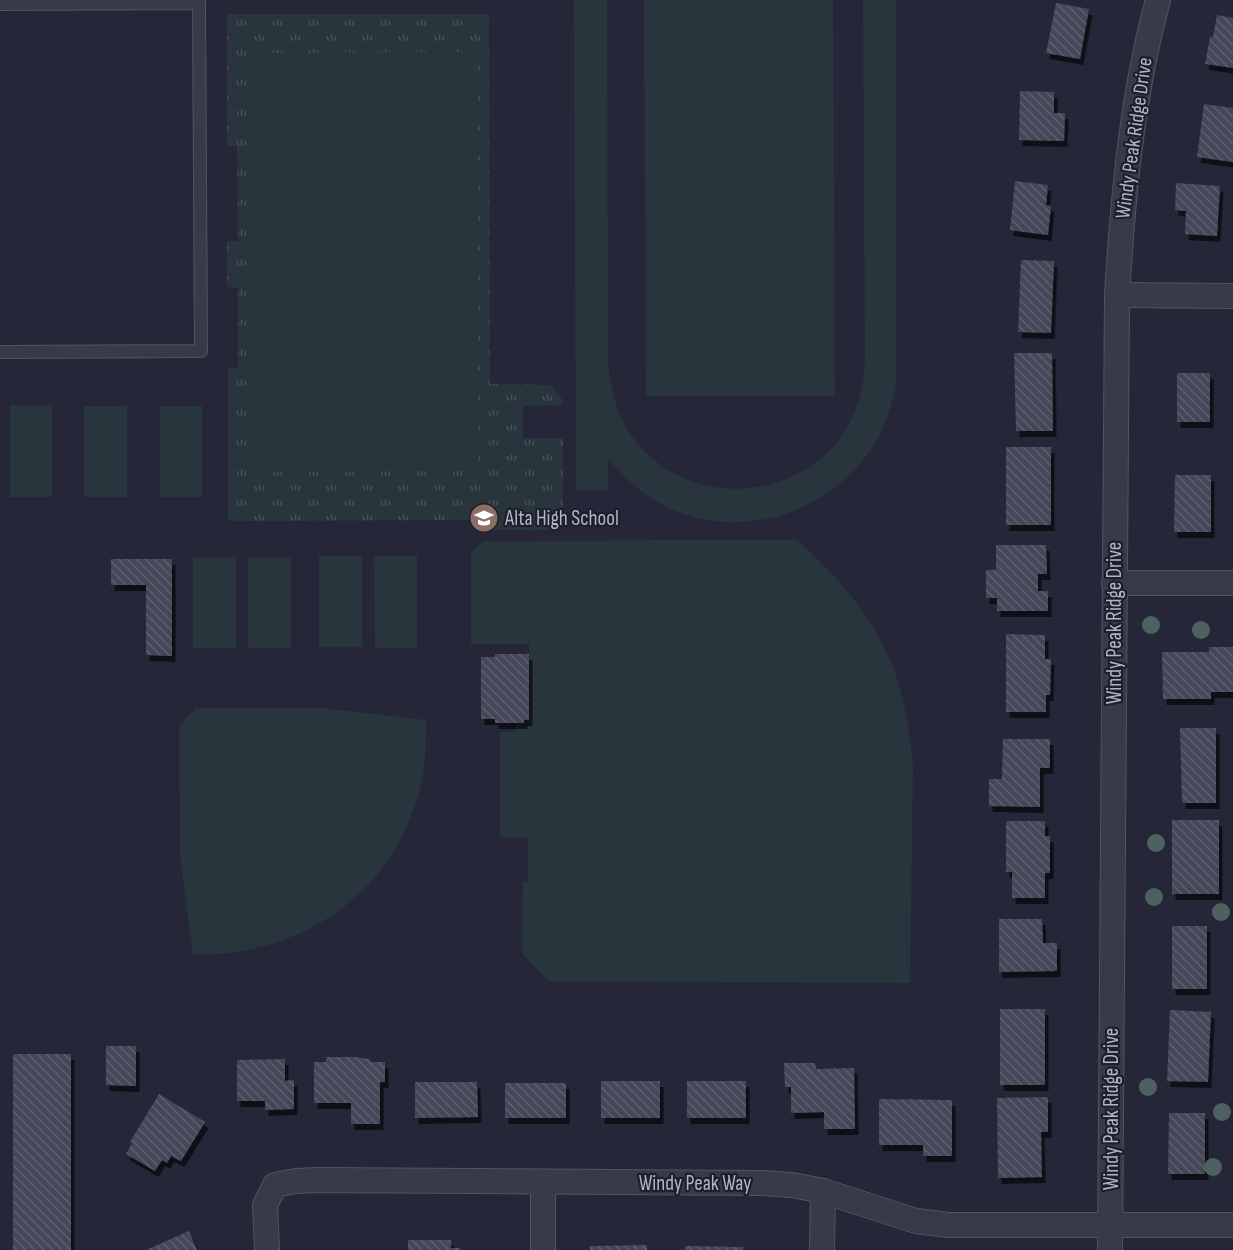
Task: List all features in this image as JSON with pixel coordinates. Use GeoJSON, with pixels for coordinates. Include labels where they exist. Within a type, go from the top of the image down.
{"type":"FeatureCollection","features":[{"type":"Feature","properties":{"kind":"street","name":"Windy Peak Ridge Drive"},"geometry":{"type":"LineString","coordinates":[[1110,1250],[1117,295],[1123,199],[1131,140],[1158,0]]}},
{"type":"Feature","properties":{"kind":"street"},"geometry":{"type":"LineString","coordinates":[[1117,295],[1233,296]]}},
{"type":"Feature","properties":{"kind":"street"},"geometry":{"type":"LineString","coordinates":[[1114,584],[1233,584]]}},
{"type":"Feature","properties":{"kind":"street","name":"Windy Peak Way"},"geometry":{"type":"LineString","coordinates":[[267,1250],[265,1205],[275,1185],[318,1180],[762,1183],[792,1185],[823,1191],[916,1221],[949,1225],[1233,1225]]}},
{"type":"Feature","properties":{"kind":"street"},"geometry":{"type":"LineString","coordinates":[[543,1182],[543,1250]]}},
{"type":"Feature","properties":{"kind":"street"},"geometry":{"type":"LineString","coordinates":[[822,1250],[823,1191]]}},
{"type":"Feature","properties":{"kind":"lane"},"geometry":{"type":"LineString","coordinates":[[0,4],[199,3],[201,351],[0,352]]}},
{"type":"Feature","properties":{"kind":"green space"},"geometry":{"type":"Polygon","coordinates":[[[574,0],[607,0],[608,362],[615,402],[634,439],[657,463],[685,479],[715,487],[746,488],[777,482],[806,469],[831,449],[850,422],[859,400],[865,360],[863,0],[896,0],[896,384],[884,427],[870,451],[849,476],[823,496],[794,511],[764,519],[732,522],[700,519],[670,508],[641,491],[608,459],[608,491],[576,491],[574,0]]]}},
{"type":"Feature","properties":{"kind":"green space"},"geometry":{"type":"Polygon","coordinates":[[[644,0],[833,0],[835,396],[646,396],[644,0]]]}},
{"type":"Feature","properties":{"kind":"green space"},"geometry":{"type":"Polygon","coordinates":[[[227,14],[489,14],[490,384],[550,385],[562,399],[562,405],[523,406],[523,438],[563,438],[563,520],[552,520],[551,530],[483,530],[470,520],[228,521],[228,368],[238,368],[238,288],[227,287],[227,241],[238,241],[237,146],[227,146],[227,14]]]}},
{"type":"Feature","properties":{"kind":"green space"},"geometry":{"type":"Polygon","coordinates":[[[476,52],[477,471],[250,472],[249,53],[476,52]]]}},
{"type":"Feature","properties":{"kind":"green space"},"geometry":{"type":"Polygon","coordinates":[[[10,405],[52,405],[52,497],[10,497],[10,405]]]}},
{"type":"Feature","properties":{"kind":"green space"},"geometry":{"type":"Polygon","coordinates":[[[84,406],[127,406],[127,497],[84,497],[84,406]]]}},
{"type":"Feature","properties":{"kind":"green space"},"geometry":{"type":"Polygon","coordinates":[[[160,406],[202,406],[202,497],[160,497],[160,406]]]}},
{"type":"Feature","properties":{"kind":"green space"},"geometry":{"type":"Polygon","coordinates":[[[797,540],[824,566],[865,614],[892,665],[901,694],[913,764],[910,983],[549,981],[522,953],[523,883],[528,882],[528,837],[500,837],[500,732],[515,731],[515,723],[529,720],[529,644],[471,644],[471,553],[483,541],[797,540]]]}},
{"type":"Feature","properties":{"kind":"green space"},"geometry":{"type":"Polygon","coordinates":[[[319,556],[362,556],[362,647],[319,647],[319,556]]]}},
{"type":"Feature","properties":{"kind":"green space"},"geometry":{"type":"Polygon","coordinates":[[[374,556],[417,556],[417,648],[375,648],[374,556]]]}},
{"type":"Feature","properties":{"kind":"green space"},"geometry":{"type":"Polygon","coordinates":[[[193,557],[236,557],[236,648],[193,648],[193,557]]]}},
{"type":"Feature","properties":{"kind":"green space"},"geometry":{"type":"Polygon","coordinates":[[[248,557],[291,557],[291,648],[248,648],[248,557]]]}},
{"type":"Feature","properties":{"kind":"green space"},"geometry":{"type":"Polygon","coordinates":[[[196,708],[322,708],[426,720],[423,775],[411,816],[393,852],[370,882],[342,908],[310,928],[274,943],[235,952],[193,955],[180,856],[179,726],[196,708]]]}},
{"type":"Feature","properties":{"kind":"building"},"geometry":{"type":"Polygon","coordinates":[[[1056,3],[1089,9],[1080,59],[1046,53],[1056,3]]]}},
{"type":"Feature","properties":{"kind":"building"},"geometry":{"type":"Polygon","coordinates":[[[1217,15],[1233,18],[1233,68],[1205,64],[1217,15]]]}},
{"type":"Feature","properties":{"kind":"building"},"geometry":{"type":"Polygon","coordinates":[[[1020,91],[1054,92],[1054,113],[1065,113],[1064,141],[1019,140],[1020,91]]]}},
{"type":"Feature","properties":{"kind":"building"},"geometry":{"type":"Polygon","coordinates":[[[1204,104],[1233,108],[1233,162],[1197,157],[1204,104]]]}},
{"type":"Feature","properties":{"kind":"building"},"geometry":{"type":"Polygon","coordinates":[[[1015,181],[1048,185],[1046,205],[1051,206],[1048,235],[1010,230],[1015,181]]]}},
{"type":"Feature","properties":{"kind":"building"},"geometry":{"type":"Polygon","coordinates":[[[1176,183],[1220,186],[1217,236],[1185,234],[1186,211],[1175,210],[1176,183]]]}},
{"type":"Feature","properties":{"kind":"building"},"geometry":{"type":"Polygon","coordinates":[[[1021,260],[1054,261],[1051,333],[1018,332],[1021,260]]]}},
{"type":"Feature","properties":{"kind":"building"},"geometry":{"type":"Polygon","coordinates":[[[1014,353],[1052,353],[1053,431],[1016,431],[1014,353]]]}},
{"type":"Feature","properties":{"kind":"building"},"geometry":{"type":"Polygon","coordinates":[[[1177,373],[1210,373],[1210,422],[1177,422],[1177,373]]]}},
{"type":"Feature","properties":{"kind":"building"},"geometry":{"type":"Polygon","coordinates":[[[1006,447],[1051,447],[1051,525],[1006,525],[1006,447]]]}},
{"type":"Feature","properties":{"kind":"building"},"geometry":{"type":"Polygon","coordinates":[[[1175,475],[1211,475],[1211,532],[1174,532],[1175,475]]]}},
{"type":"Feature","properties":{"kind":"building"},"geometry":{"type":"Polygon","coordinates":[[[996,545],[1046,545],[1047,574],[1038,574],[1038,591],[1048,591],[1048,611],[997,611],[997,598],[986,598],[986,570],[996,570],[996,545]]]}},
{"type":"Feature","properties":{"kind":"building"},"geometry":{"type":"Polygon","coordinates":[[[111,559],[172,559],[172,656],[146,655],[146,585],[111,585],[111,559]]]}},
{"type":"Feature","properties":{"kind":"building"},"geometry":{"type":"Polygon","coordinates":[[[1006,634],[1045,635],[1045,659],[1051,659],[1050,695],[1046,695],[1046,712],[1006,712],[1006,634]]]}},
{"type":"Feature","properties":{"kind":"building"},"geometry":{"type":"Polygon","coordinates":[[[1209,647],[1233,647],[1233,692],[1211,692],[1211,699],[1163,699],[1162,652],[1209,652],[1209,647]]]}},
{"type":"Feature","properties":{"kind":"building"},"geometry":{"type":"Polygon","coordinates":[[[495,654],[529,654],[529,720],[524,720],[524,723],[495,723],[495,719],[481,719],[481,657],[495,657],[495,654]]]}},
{"type":"Feature","properties":{"kind":"building"},"geometry":{"type":"Polygon","coordinates":[[[1180,728],[1216,728],[1216,803],[1182,803],[1180,728]]]}},
{"type":"Feature","properties":{"kind":"building"},"geometry":{"type":"Polygon","coordinates":[[[1003,739],[1050,739],[1050,768],[1040,768],[1040,807],[989,806],[989,779],[1002,779],[1003,739]]]}},
{"type":"Feature","properties":{"kind":"building"},"geometry":{"type":"Polygon","coordinates":[[[1172,820],[1219,820],[1219,894],[1172,894],[1172,820]]]}},
{"type":"Feature","properties":{"kind":"building"},"geometry":{"type":"Polygon","coordinates":[[[1006,821],[1045,821],[1045,836],[1050,836],[1050,873],[1045,873],[1045,898],[1012,898],[1012,872],[1006,872],[1006,821]]]}},
{"type":"Feature","properties":{"kind":"building"},"geometry":{"type":"Polygon","coordinates":[[[999,919],[1042,919],[1043,943],[1057,943],[1057,971],[999,972],[999,919]]]}},
{"type":"Feature","properties":{"kind":"building"},"geometry":{"type":"Polygon","coordinates":[[[1172,926],[1207,926],[1207,989],[1172,989],[1172,926]]]}},
{"type":"Feature","properties":{"kind":"building"},"geometry":{"type":"Polygon","coordinates":[[[1000,1009],[1045,1009],[1045,1085],[1000,1085],[1000,1009]]]}},
{"type":"Feature","properties":{"kind":"building"},"geometry":{"type":"Polygon","coordinates":[[[1170,1010],[1211,1012],[1208,1082],[1167,1081],[1170,1010]]]}},
{"type":"Feature","properties":{"kind":"building"},"geometry":{"type":"Polygon","coordinates":[[[106,1046],[136,1046],[136,1086],[106,1085],[106,1046]]]}},
{"type":"Feature","properties":{"kind":"building"},"geometry":{"type":"Polygon","coordinates":[[[13,1054],[71,1054],[71,1250],[13,1250],[13,1054]]]}},
{"type":"Feature","properties":{"kind":"building"},"geometry":{"type":"Polygon","coordinates":[[[326,1057],[354,1057],[369,1059],[371,1062],[385,1062],[385,1082],[380,1082],[380,1124],[351,1124],[351,1103],[314,1103],[314,1062],[326,1062],[326,1057]]]}},
{"type":"Feature","properties":{"kind":"building"},"geometry":{"type":"Polygon","coordinates":[[[285,1059],[285,1081],[294,1080],[294,1109],[265,1110],[265,1101],[237,1101],[237,1060],[285,1059]]]}},
{"type":"Feature","properties":{"kind":"building"},"geometry":{"type":"Polygon","coordinates":[[[784,1063],[815,1063],[816,1069],[854,1068],[855,1129],[824,1129],[824,1112],[791,1113],[791,1087],[785,1087],[784,1063]]]}},
{"type":"Feature","properties":{"kind":"building"},"geometry":{"type":"Polygon","coordinates":[[[601,1081],[660,1081],[660,1118],[601,1118],[601,1081]]]}},
{"type":"Feature","properties":{"kind":"building"},"geometry":{"type":"Polygon","coordinates":[[[687,1081],[746,1081],[746,1118],[687,1118],[687,1081]]]}},
{"type":"Feature","properties":{"kind":"building"},"geometry":{"type":"Polygon","coordinates":[[[415,1082],[477,1082],[478,1117],[415,1118],[415,1082]]]}},
{"type":"Feature","properties":{"kind":"building"},"geometry":{"type":"Polygon","coordinates":[[[505,1083],[566,1083],[566,1118],[505,1118],[505,1083]]]}},
{"type":"Feature","properties":{"kind":"building"},"geometry":{"type":"Polygon","coordinates":[[[159,1094],[205,1122],[181,1161],[171,1156],[167,1163],[162,1160],[155,1171],[126,1154],[132,1143],[130,1142],[159,1094]]]}},
{"type":"Feature","properties":{"kind":"building"},"geometry":{"type":"Polygon","coordinates":[[[1048,1097],[1048,1132],[1041,1132],[1042,1177],[998,1178],[997,1098],[1048,1097]]]}},
{"type":"Feature","properties":{"kind":"building"},"geometry":{"type":"Polygon","coordinates":[[[879,1099],[952,1100],[952,1156],[923,1156],[923,1145],[879,1145],[879,1099]]]}},
{"type":"Feature","properties":{"kind":"building"},"geometry":{"type":"Polygon","coordinates":[[[1169,1113],[1205,1113],[1205,1174],[1168,1174],[1169,1113]]]}},
{"type":"Feature","properties":{"kind":"building"},"geometry":{"type":"Polygon","coordinates":[[[189,1231],[197,1250],[146,1250],[189,1231]]]}},
{"type":"Feature","properties":{"kind":"building"},"geometry":{"type":"Polygon","coordinates":[[[408,1240],[451,1240],[451,1248],[460,1248],[460,1250],[408,1250],[408,1240]]]}},
{"type":"Feature","properties":{"kind":"building"},"geometry":{"type":"Polygon","coordinates":[[[647,1245],[647,1250],[590,1250],[590,1246],[647,1245]]]}},
{"type":"Feature","properties":{"kind":"building"},"geometry":{"type":"Polygon","coordinates":[[[685,1246],[743,1247],[743,1250],[685,1250],[685,1246]]]}},
{"type":"Feature","properties":{"kind":"place","name":"Alta High School"},"geometry":{"type":"Point","coordinates":[484,518]}}]}
